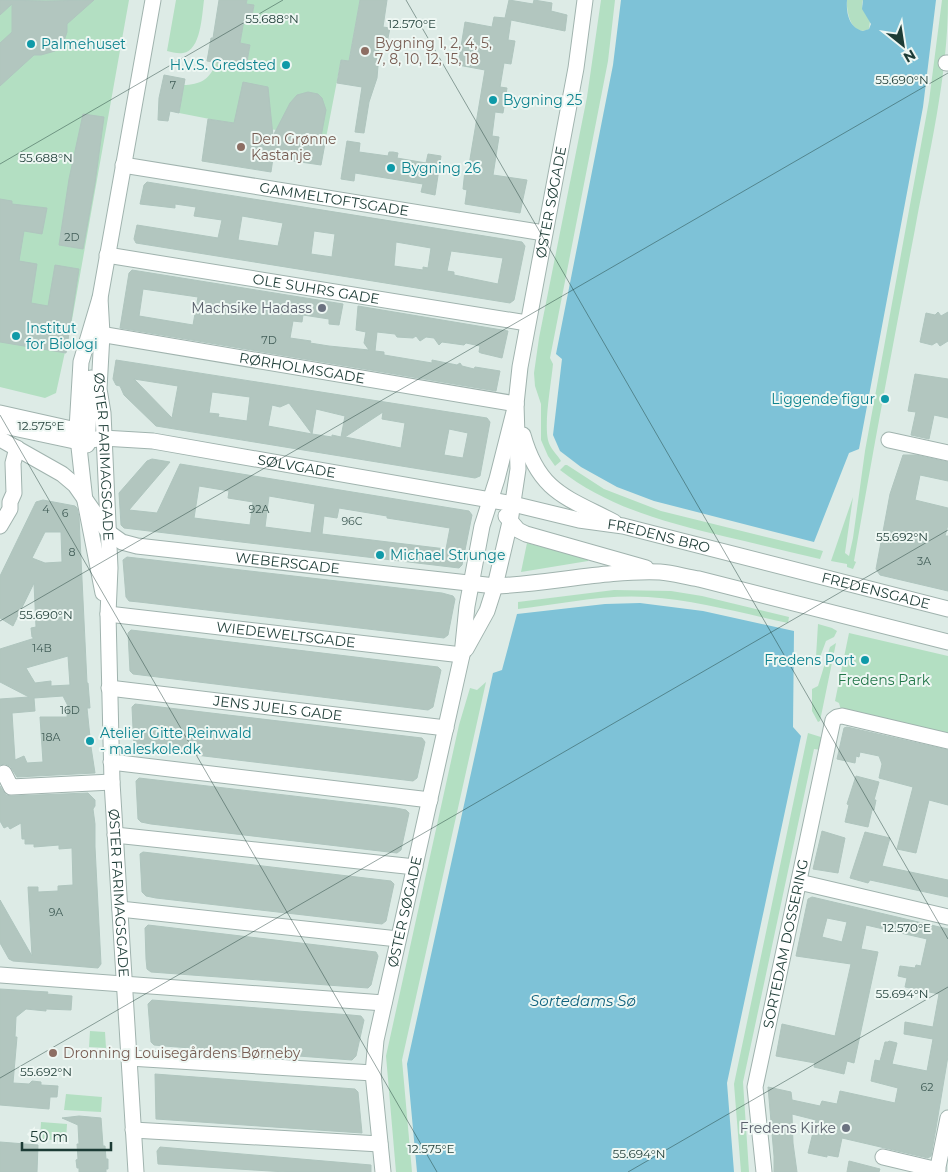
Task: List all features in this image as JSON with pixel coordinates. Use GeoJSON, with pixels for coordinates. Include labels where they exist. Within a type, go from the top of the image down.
{"type":"FeatureCollection","features":[{"type":"Feature","properties":{"kind":"street","name":"ØSTER FARIMAGSGADE"},"geometry":{"type":"LineString","coordinates":[[136,1172],[111,762],[108,614],[110,568],[103,413],[99,389],[96,333],[107,255],[153,0]]}},
{"type":"Feature","properties":{"kind":"street","name":"ØSTER SØGADE"},"geometry":{"type":"LineString","coordinates":[[501,502],[497,479],[516,404],[527,323],[576,68],[585,0]]}},
{"type":"Feature","properties":{"kind":"street","name":"GAMMELTOFTSGADE"},"geometry":{"type":"LineString","coordinates":[[123,165],[544,233]]}},
{"type":"Feature","properties":{"kind":"street","name":"OLE SUHRS GADE"},"geometry":{"type":"LineString","coordinates":[[107,255],[527,323]]}},
{"type":"Feature","properties":{"kind":"street","name":"ØSTER FARIMAGSGADE"},"geometry":{"type":"LineString","coordinates":[[96,333],[81,362],[82,436],[89,505],[108,614]]}},
{"type":"Feature","properties":{"kind":"street","name":"RØRHOLMSGADE"},"geometry":{"type":"LineString","coordinates":[[96,333],[516,404]]}},
{"type":"Feature","properties":{"kind":"street","name":"ØSTER SØGADE"},"geometry":{"type":"LineString","coordinates":[[383,1172],[373,1073],[376,1040],[462,655],[467,606],[482,526],[501,502],[518,469],[516,404]]}},
{"type":"Feature","properties":{"kind":"street"},"geometry":{"type":"LineString","coordinates":[[516,404],[526,449],[534,466],[544,480],[558,493],[623,526]]}},
{"type":"Feature","properties":{"kind":"street","name":"SØLVGADE"},"geometry":{"type":"LineString","coordinates":[[0,413],[82,436]]}},
{"type":"Feature","properties":{"kind":"street","name":"SØLVGADE"},"geometry":{"type":"LineString","coordinates":[[0,425],[82,436],[154,442],[501,502]]}},
{"type":"Feature","properties":{"kind":"street"},"geometry":{"type":"LineString","coordinates":[[0,439],[62,474],[75,485],[108,532]]}},
{"type":"Feature","properties":{"kind":"street"},"geometry":{"type":"LineString","coordinates":[[889,440],[948,453]]}},
{"type":"Feature","properties":{"kind":"street"},"geometry":{"type":"LineString","coordinates":[[0,526],[10,509],[10,502],[14,493],[13,463],[17,448]]}},
{"type":"Feature","properties":{"kind":"street"},"geometry":{"type":"LineString","coordinates":[[501,502],[504,513],[510,522],[526,534],[539,539],[662,572],[699,579],[948,642]]}},
{"type":"Feature","properties":{"kind":"street","name":"FREDENS BRO"},"geometry":{"type":"LineString","coordinates":[[501,502],[579,520],[623,526],[804,573]]}},
{"type":"Feature","properties":{"kind":"street","name":"ØSTER SØGADE"},"geometry":{"type":"LineString","coordinates":[[462,655],[487,610],[495,586],[510,522]]}},
{"type":"Feature","properties":{"kind":"street","name":"WEBERSGADE"},"geometry":{"type":"LineString","coordinates":[[108,532],[122,542],[137,546],[495,586]]}},
{"type":"Feature","properties":{"kind":"street"},"geometry":{"type":"LineString","coordinates":[[495,586],[527,585],[607,574],[662,572]]}},
{"type":"Feature","properties":{"kind":"street","name":"FREDENSGADE"},"geometry":{"type":"LineString","coordinates":[[804,573],[948,609]]}},
{"type":"Feature","properties":{"kind":"street","name":"WIEDEWELTSGADE"},"geometry":{"type":"LineString","coordinates":[[108,614],[462,655]]}},
{"type":"Feature","properties":{"kind":"street","name":"JENS JUELS GADE"},"geometry":{"type":"LineString","coordinates":[[109,688],[446,728]]}},
{"type":"Feature","properties":{"kind":"street","name":"SORTEDAM DOSSERING"},"geometry":{"type":"LineString","coordinates":[[764,1172],[755,1087],[833,720],[837,717],[848,718],[948,741]]}},
{"type":"Feature","properties":{"kind":"street"},"geometry":{"type":"LineString","coordinates":[[111,762],[430,800]]}},
{"type":"Feature","properties":{"kind":"street"},"geometry":{"type":"LineString","coordinates":[[4,773],[11,787],[112,782]]}},
{"type":"Feature","properties":{"kind":"street"},"geometry":{"type":"LineString","coordinates":[[115,835],[415,867]]}},
{"type":"Feature","properties":{"kind":"street"},"geometry":{"type":"LineString","coordinates":[[799,882],[948,917]]}},
{"type":"Feature","properties":{"kind":"street"},"geometry":{"type":"LineString","coordinates":[[120,909],[398,939]]}},
{"type":"Feature","properties":{"kind":"street"},"geometry":{"type":"LineString","coordinates":[[0,975],[384,1003]]}},
{"type":"Feature","properties":{"kind":"street"},"geometry":{"type":"LineString","coordinates":[[129,1058],[373,1073]]}},
{"type":"Feature","properties":{"kind":"street"},"geometry":{"type":"LineString","coordinates":[[883,1158],[937,1171],[948,1118]]}},
{"type":"Feature","properties":{"kind":"street"},"geometry":{"type":"LineString","coordinates":[[134,1130],[380,1144]]}},
{"type":"Feature","properties":{"kind":"green space"},"geometry":{"type":"Polygon","coordinates":[[[0,0],[129,0],[72,320],[56,393],[45,398],[0,387],[0,0]]]}},
{"type":"Feature","properties":{"kind":"green space"},"geometry":{"type":"Polygon","coordinates":[[[176,0],[204,0],[200,31],[194,46],[189,51],[181,53],[167,51],[176,0]]]}},
{"type":"Feature","properties":{"kind":"green space"},"geometry":{"type":"Polygon","coordinates":[[[247,0],[360,0],[349,61],[341,60],[326,138],[179,113],[183,85],[195,84],[204,80],[211,73],[216,62],[246,67],[250,45],[240,43],[244,20],[251,21],[254,6],[246,4],[247,0]]]}},
{"type":"Feature","properties":{"kind":"green space"},"geometry":{"type":"Polygon","coordinates":[[[601,0],[615,0],[608,61],[550,358],[553,364],[547,413],[547,432],[550,446],[561,461],[555,466],[541,440],[541,404],[535,386],[534,373],[539,338],[587,97],[601,0]]]}},
{"type":"Feature","properties":{"kind":"green space"},"geometry":{"type":"Polygon","coordinates":[[[847,0],[863,0],[863,8],[870,21],[869,29],[863,31],[854,27],[849,17],[847,0]]]}},
{"type":"Feature","properties":{"kind":"green space"},"geometry":{"type":"Polygon","coordinates":[[[942,0],[948,0],[945,58],[941,86],[854,561],[856,562],[853,569],[847,567],[847,564],[831,561],[853,497],[845,553],[849,556],[853,538],[865,451],[929,101],[942,0]]]}},
{"type":"Feature","properties":{"kind":"green space"},"geometry":{"type":"Polygon","coordinates":[[[565,465],[604,489],[661,511],[823,551],[820,559],[661,520],[598,495],[560,470],[565,465]]]}},
{"type":"Feature","properties":{"kind":"green space"},"geometry":{"type":"Polygon","coordinates":[[[527,543],[588,559],[588,561],[521,572],[527,543]]]}},
{"type":"Feature","properties":{"kind":"green space"},"geometry":{"type":"Polygon","coordinates":[[[614,590],[671,591],[702,596],[789,617],[788,623],[701,604],[632,596],[599,598],[518,609],[518,602],[614,590]]]}},
{"type":"Feature","properties":{"kind":"green space"},"geometry":{"type":"Polygon","coordinates":[[[818,624],[837,631],[834,637],[826,641],[819,660],[816,657],[818,624]]]}},
{"type":"Feature","properties":{"kind":"green space","name":"Fredens Park"},"geometry":{"type":"Polygon","coordinates":[[[849,633],[948,656],[948,733],[841,710],[839,703],[835,701],[849,633]]]}},
{"type":"Feature","properties":{"kind":"green space"},"geometry":{"type":"Polygon","coordinates":[[[836,643],[820,721],[818,722],[812,711],[812,689],[818,686],[830,647],[836,643]]]}},
{"type":"Feature","properties":{"kind":"green space"},"geometry":{"type":"Polygon","coordinates":[[[486,682],[402,1060],[412,1172],[396,1172],[386,1056],[459,725],[470,688],[477,690],[486,682]]]}},
{"type":"Feature","properties":{"kind":"green space"},"geometry":{"type":"Polygon","coordinates":[[[808,733],[824,738],[821,750],[814,749],[743,1082],[749,1172],[741,1172],[734,1084],[808,733]]]}},
{"type":"Feature","properties":{"kind":"green space"},"geometry":{"type":"Polygon","coordinates":[[[90,1031],[105,1032],[106,1048],[89,1047],[90,1031]]]}},
{"type":"Feature","properties":{"kind":"green space"},"geometry":{"type":"Polygon","coordinates":[[[66,1094],[102,1097],[101,1112],[64,1110],[66,1094]]]}},
{"type":"Feature","properties":{"kind":"green space"},"geometry":{"type":"Polygon","coordinates":[[[41,1122],[67,1124],[66,1141],[40,1139],[41,1122]]]}},
{"type":"Feature","properties":{"kind":"water"},"geometry":{"type":"Polygon","coordinates":[[[621,0],[847,0],[849,19],[854,27],[863,31],[869,29],[871,24],[862,9],[863,0],[936,0],[923,107],[859,449],[849,453],[814,542],[654,501],[617,487],[581,467],[560,451],[553,435],[562,359],[556,354],[613,65],[621,0]]]}},
{"type":"Feature","properties":{"kind":"water","name":"Sortedams Sø"},"geometry":{"type":"Polygon","coordinates":[[[640,603],[703,611],[794,631],[793,727],[801,736],[727,1083],[734,1172],[417,1172],[407,1064],[493,673],[502,670],[517,614],[605,604],[640,603]]]}},
{"type":"Feature","properties":{"kind":"building","name":"Palmehuset"},"geometry":{"type":"Polygon","coordinates":[[[0,0],[94,0],[67,24],[67,32],[63,44],[55,51],[34,55],[0,86],[0,43],[12,32],[12,4],[0,15],[0,0]]]}},
{"type":"Feature","properties":{"kind":"building"},"geometry":{"type":"Polygon","coordinates":[[[219,0],[247,0],[246,4],[254,5],[251,22],[244,20],[240,43],[250,45],[246,67],[207,61],[219,0]]]}},
{"type":"Feature","properties":{"kind":"building","name":"Bygning 1, 2, 4, 5, 7, 8, 10, 12, 15, 18"},"geometry":{"type":"Polygon","coordinates":[[[360,0],[387,0],[383,27],[390,28],[387,43],[380,42],[376,65],[378,66],[377,78],[369,102],[364,133],[355,132],[362,87],[337,83],[341,60],[349,61],[360,0]]]}},
{"type":"Feature","properties":{"kind":"building","name":"Bygning 25"},"geometry":{"type":"Polygon","coordinates":[[[509,0],[533,4],[534,0],[552,3],[551,11],[567,15],[565,31],[511,20],[508,40],[515,41],[511,64],[504,63],[500,87],[507,88],[503,113],[495,112],[492,136],[499,137],[493,175],[527,180],[520,213],[465,204],[467,190],[463,189],[465,170],[468,171],[485,70],[458,65],[465,22],[492,27],[494,17],[505,18],[509,0]]]}},
{"type":"Feature","properties":{"kind":"building"},"geometry":{"type":"Polygon","coordinates":[[[164,75],[185,79],[179,113],[170,111],[168,121],[158,120],[159,98],[164,75]]]}},
{"type":"Feature","properties":{"kind":"building"},"geometry":{"type":"Polygon","coordinates":[[[243,82],[268,87],[273,136],[290,103],[297,95],[308,92],[318,94],[322,98],[326,110],[321,137],[326,138],[321,165],[273,158],[271,172],[202,161],[208,119],[234,123],[243,82]]]}},
{"type":"Feature","properties":{"kind":"building"},"geometry":{"type":"Polygon","coordinates":[[[83,114],[104,117],[83,249],[59,245],[69,179],[83,114]]]}},
{"type":"Feature","properties":{"kind":"building","name":"Bygning 26"},"geometry":{"type":"Polygon","coordinates":[[[347,141],[360,143],[359,152],[388,156],[389,152],[393,152],[398,153],[397,158],[426,163],[428,154],[441,156],[435,195],[421,192],[423,184],[355,173],[354,181],[341,179],[347,141]]]}},
{"type":"Feature","properties":{"kind":"building"},"geometry":{"type":"Polygon","coordinates":[[[147,182],[522,242],[525,246],[514,300],[510,303],[136,243],[134,239],[137,225],[218,238],[222,220],[194,216],[196,207],[175,204],[175,208],[140,204],[144,185],[147,182]],[[242,216],[238,240],[278,246],[283,223],[242,216]],[[314,231],[311,254],[332,257],[335,234],[314,231]],[[396,242],[394,266],[423,270],[423,267],[428,268],[431,248],[396,242]],[[451,251],[447,271],[454,272],[454,275],[498,284],[503,258],[451,251]]]}},
{"type":"Feature","properties":{"kind":"building"},"geometry":{"type":"Polygon","coordinates":[[[0,199],[12,201],[12,204],[47,208],[42,234],[24,231],[19,261],[37,264],[31,303],[48,306],[55,265],[79,269],[66,353],[0,342],[0,199]]]}},
{"type":"Feature","properties":{"kind":"building"},"geometry":{"type":"Polygon","coordinates":[[[132,270],[343,304],[339,325],[329,324],[329,319],[303,315],[302,322],[293,321],[290,338],[329,346],[369,350],[364,343],[366,332],[356,330],[358,306],[508,331],[502,358],[481,353],[479,352],[480,346],[466,343],[464,345],[442,342],[439,345],[434,338],[426,337],[420,341],[416,336],[413,338],[397,337],[395,334],[377,332],[375,351],[384,352],[384,355],[432,363],[432,360],[457,365],[460,363],[462,366],[474,369],[475,367],[500,371],[496,391],[120,328],[129,273],[132,270]],[[143,289],[139,316],[193,325],[198,297],[143,289]]]}},
{"type":"Feature","properties":{"kind":"building"},"geometry":{"type":"Polygon","coordinates":[[[938,312],[941,316],[948,312],[948,341],[940,346],[937,342],[932,345],[920,342],[926,313],[935,315],[938,312]]]}},
{"type":"Feature","properties":{"kind":"building"},"geometry":{"type":"Polygon","coordinates":[[[116,360],[487,418],[490,422],[480,476],[475,478],[156,426],[124,395],[120,386],[116,385],[113,379],[116,360]],[[134,379],[172,418],[178,386],[134,379]],[[212,392],[209,413],[219,414],[218,417],[247,421],[250,397],[212,392]],[[289,403],[280,407],[272,405],[268,426],[312,434],[289,403]],[[316,409],[312,434],[341,437],[345,416],[316,409]],[[383,412],[345,437],[401,448],[405,423],[382,419],[383,412]],[[449,429],[444,455],[463,458],[468,433],[449,429]]]}},
{"type":"Feature","properties":{"kind":"building"},"geometry":{"type":"Polygon","coordinates":[[[915,374],[948,379],[948,418],[934,415],[929,439],[911,435],[916,412],[908,411],[915,374]]]}},
{"type":"Feature","properties":{"kind":"building"},"geometry":{"type":"Polygon","coordinates":[[[903,455],[916,455],[948,462],[948,481],[920,475],[915,500],[948,508],[948,525],[945,536],[948,536],[948,591],[880,575],[876,569],[890,494],[903,455]]]}},
{"type":"Feature","properties":{"kind":"building"},"geometry":{"type":"Polygon","coordinates":[[[152,459],[170,462],[129,510],[157,513],[180,464],[469,511],[472,515],[462,565],[459,568],[124,528],[121,525],[119,493],[147,461],[152,459]],[[199,486],[194,518],[250,525],[253,502],[228,498],[229,491],[199,486]],[[269,496],[265,527],[311,533],[315,504],[269,496]],[[339,508],[337,518],[324,516],[322,534],[446,549],[450,528],[339,508]]]}},
{"type":"Feature","properties":{"kind":"building"},"geometry":{"type":"Polygon","coordinates":[[[43,500],[75,506],[79,517],[87,683],[90,708],[87,708],[95,773],[17,777],[10,766],[0,765],[0,699],[29,697],[0,682],[0,649],[35,638],[32,637],[31,628],[36,627],[34,583],[13,626],[0,618],[0,576],[36,502],[43,500]],[[45,532],[32,558],[45,563],[62,562],[61,532],[45,532]],[[68,656],[26,668],[35,683],[51,681],[51,686],[70,685],[68,656]],[[63,696],[34,698],[35,711],[12,713],[15,760],[24,756],[27,763],[43,762],[40,717],[67,717],[68,706],[63,696]]]}},
{"type":"Feature","properties":{"kind":"building"},"geometry":{"type":"Polygon","coordinates":[[[127,557],[442,593],[453,596],[455,599],[448,635],[444,638],[129,601],[126,597],[123,560],[127,557]]]}},
{"type":"Feature","properties":{"kind":"building"},"geometry":{"type":"Polygon","coordinates":[[[131,630],[438,667],[441,670],[433,707],[428,710],[133,674],[130,671],[128,633],[131,630]]]}},
{"type":"Feature","properties":{"kind":"building"},"geometry":{"type":"Polygon","coordinates":[[[135,704],[422,738],[425,742],[417,778],[413,781],[137,748],[134,745],[132,707],[135,704]]]}},
{"type":"Feature","properties":{"kind":"building"},"geometry":{"type":"Polygon","coordinates":[[[847,727],[948,750],[948,805],[929,800],[916,853],[897,849],[913,787],[879,778],[882,764],[879,756],[860,752],[859,757],[856,756],[855,763],[837,759],[844,728],[847,727]]]}},
{"type":"Feature","properties":{"kind":"building"},"geometry":{"type":"Polygon","coordinates":[[[856,776],[879,782],[874,800],[876,800],[874,810],[872,810],[868,827],[845,822],[849,805],[847,804],[856,776]]]}},
{"type":"Feature","properties":{"kind":"building"},"geometry":{"type":"Polygon","coordinates":[[[139,778],[396,808],[406,810],[409,813],[401,850],[397,853],[151,824],[141,822],[138,819],[136,781],[139,778]]]}},
{"type":"Feature","properties":{"kind":"building"},"geometry":{"type":"Polygon","coordinates":[[[0,786],[6,795],[11,796],[88,793],[95,800],[93,809],[101,964],[98,968],[13,961],[9,959],[0,943],[0,900],[32,956],[28,887],[38,887],[38,892],[58,891],[58,886],[73,885],[72,848],[59,849],[59,845],[34,847],[34,844],[25,844],[25,839],[22,839],[21,823],[10,829],[8,826],[4,828],[0,821],[0,786]]]}},
{"type":"Feature","properties":{"kind":"building"},"geometry":{"type":"Polygon","coordinates":[[[822,831],[845,838],[838,873],[813,869],[822,831]]]}},
{"type":"Feature","properties":{"kind":"building"},"geometry":{"type":"Polygon","coordinates":[[[865,832],[890,838],[882,866],[948,880],[948,897],[870,880],[868,883],[850,878],[865,832]]]}},
{"type":"Feature","properties":{"kind":"building"},"geometry":{"type":"Polygon","coordinates":[[[143,852],[391,881],[394,884],[386,921],[382,924],[156,898],[146,896],[142,892],[140,854],[143,852]]]}},
{"type":"Feature","properties":{"kind":"building"},"geometry":{"type":"Polygon","coordinates":[[[812,897],[948,929],[948,1056],[931,1156],[928,1158],[842,1138],[838,1157],[808,1153],[816,1120],[792,1114],[797,1172],[774,1172],[768,1087],[791,1092],[792,1100],[820,1106],[822,1101],[837,1104],[840,1091],[895,1103],[898,1088],[871,1081],[875,1060],[880,1061],[885,1042],[889,1041],[897,1043],[892,1064],[927,1071],[933,1039],[904,1034],[905,1022],[933,1027],[939,994],[905,987],[907,978],[898,976],[900,966],[915,968],[916,965],[921,966],[927,939],[866,925],[861,949],[878,952],[854,1063],[847,1061],[844,1074],[814,1067],[815,1063],[776,1056],[782,1024],[835,1036],[851,964],[796,956],[808,899],[812,897]],[[827,918],[822,937],[842,942],[847,922],[827,918]]]}},
{"type":"Feature","properties":{"kind":"building"},"geometry":{"type":"Polygon","coordinates":[[[148,925],[376,952],[378,956],[371,985],[368,988],[151,972],[147,969],[146,959],[145,928],[148,925]]]}},
{"type":"Feature","properties":{"kind":"building"},"geometry":{"type":"Polygon","coordinates":[[[0,989],[48,992],[47,994],[72,996],[71,1010],[46,1009],[46,1011],[26,1009],[16,1017],[15,1037],[17,1037],[13,1083],[29,1084],[32,1081],[41,1082],[41,1085],[58,1086],[57,1097],[50,1097],[49,1109],[0,1105],[0,989]]]}},
{"type":"Feature","properties":{"kind":"building"},"geometry":{"type":"Polygon","coordinates":[[[152,1000],[351,1015],[361,1016],[364,1020],[356,1056],[352,1060],[164,1046],[154,1045],[151,1042],[148,1004],[152,1000]]]}},
{"type":"Feature","properties":{"kind":"building"},"geometry":{"type":"Polygon","coordinates":[[[155,1074],[355,1089],[358,1092],[362,1133],[156,1119],[155,1074]]]}},
{"type":"Feature","properties":{"kind":"building"},"geometry":{"type":"Polygon","coordinates":[[[79,1116],[101,1118],[103,1146],[105,1146],[106,1159],[108,1159],[108,1169],[106,1169],[106,1172],[79,1172],[79,1168],[77,1168],[78,1125],[62,1118],[79,1116]]]}},
{"type":"Feature","properties":{"kind":"building"},"geometry":{"type":"Polygon","coordinates":[[[0,1142],[38,1145],[37,1172],[0,1172],[0,1142]]]}},
{"type":"Feature","properties":{"kind":"building"},"geometry":{"type":"Polygon","coordinates":[[[160,1147],[371,1165],[371,1172],[286,1172],[158,1164],[157,1151],[160,1147]]]}},
{"type":"Feature","properties":{"kind":"building"},"geometry":{"type":"Polygon","coordinates":[[[849,1161],[880,1169],[879,1172],[847,1172],[849,1161]]]}},
{"type":"Feature","properties":{"kind":"place","name":"Palmehuset"},"geometry":{"type":"Point","coordinates":[31,44]}},
{"type":"Feature","properties":{"kind":"place","name":"Bygning 1, 2, 4, 5, 7, 8, 10, 12, 15, 18"},"geometry":{"type":"Point","coordinates":[365,51]}},
{"type":"Feature","properties":{"kind":"place","name":"H.V.S. Gredsted"},"geometry":{"type":"Point","coordinates":[286,65]}},
{"type":"Feature","properties":{"kind":"place","name":"Bygning 25"},"geometry":{"type":"Point","coordinates":[493,100]}},
{"type":"Feature","properties":{"kind":"place","name":"Den Grønne Kastanje"},"geometry":{"type":"Point","coordinates":[241,147]}},
{"type":"Feature","properties":{"kind":"place","name":"Bygning 26"},"geometry":{"type":"Point","coordinates":[391,168]}},
{"type":"Feature","properties":{"kind":"place","name":"Machsike Hadass"},"geometry":{"type":"Point","coordinates":[322,308]}},
{"type":"Feature","properties":{"kind":"place","name":"Institut for Biologi"},"geometry":{"type":"Point","coordinates":[16,336]}},
{"type":"Feature","properties":{"kind":"place","name":"Liggende figur"},"geometry":{"type":"Point","coordinates":[885,399]}},
{"type":"Feature","properties":{"kind":"place","name":"Michael Strunge"},"geometry":{"type":"Point","coordinates":[380,555]}},
{"type":"Feature","properties":{"kind":"place","name":"Fredens Port"},"geometry":{"type":"Point","coordinates":[865,660]}},
{"type":"Feature","properties":{"kind":"place","name":"Atelier Gitte Reinwald - maleskole.dk"},"geometry":{"type":"Point","coordinates":[90,741]}},
{"type":"Feature","properties":{"kind":"place","name":"Dronning Louisegårdens Børneby"},"geometry":{"type":"Point","coordinates":[53,1053]}},
{"type":"Feature","properties":{"kind":"place","name":"Fredens Kirke"},"geometry":{"type":"Point","coordinates":[846,1128]}}]}
